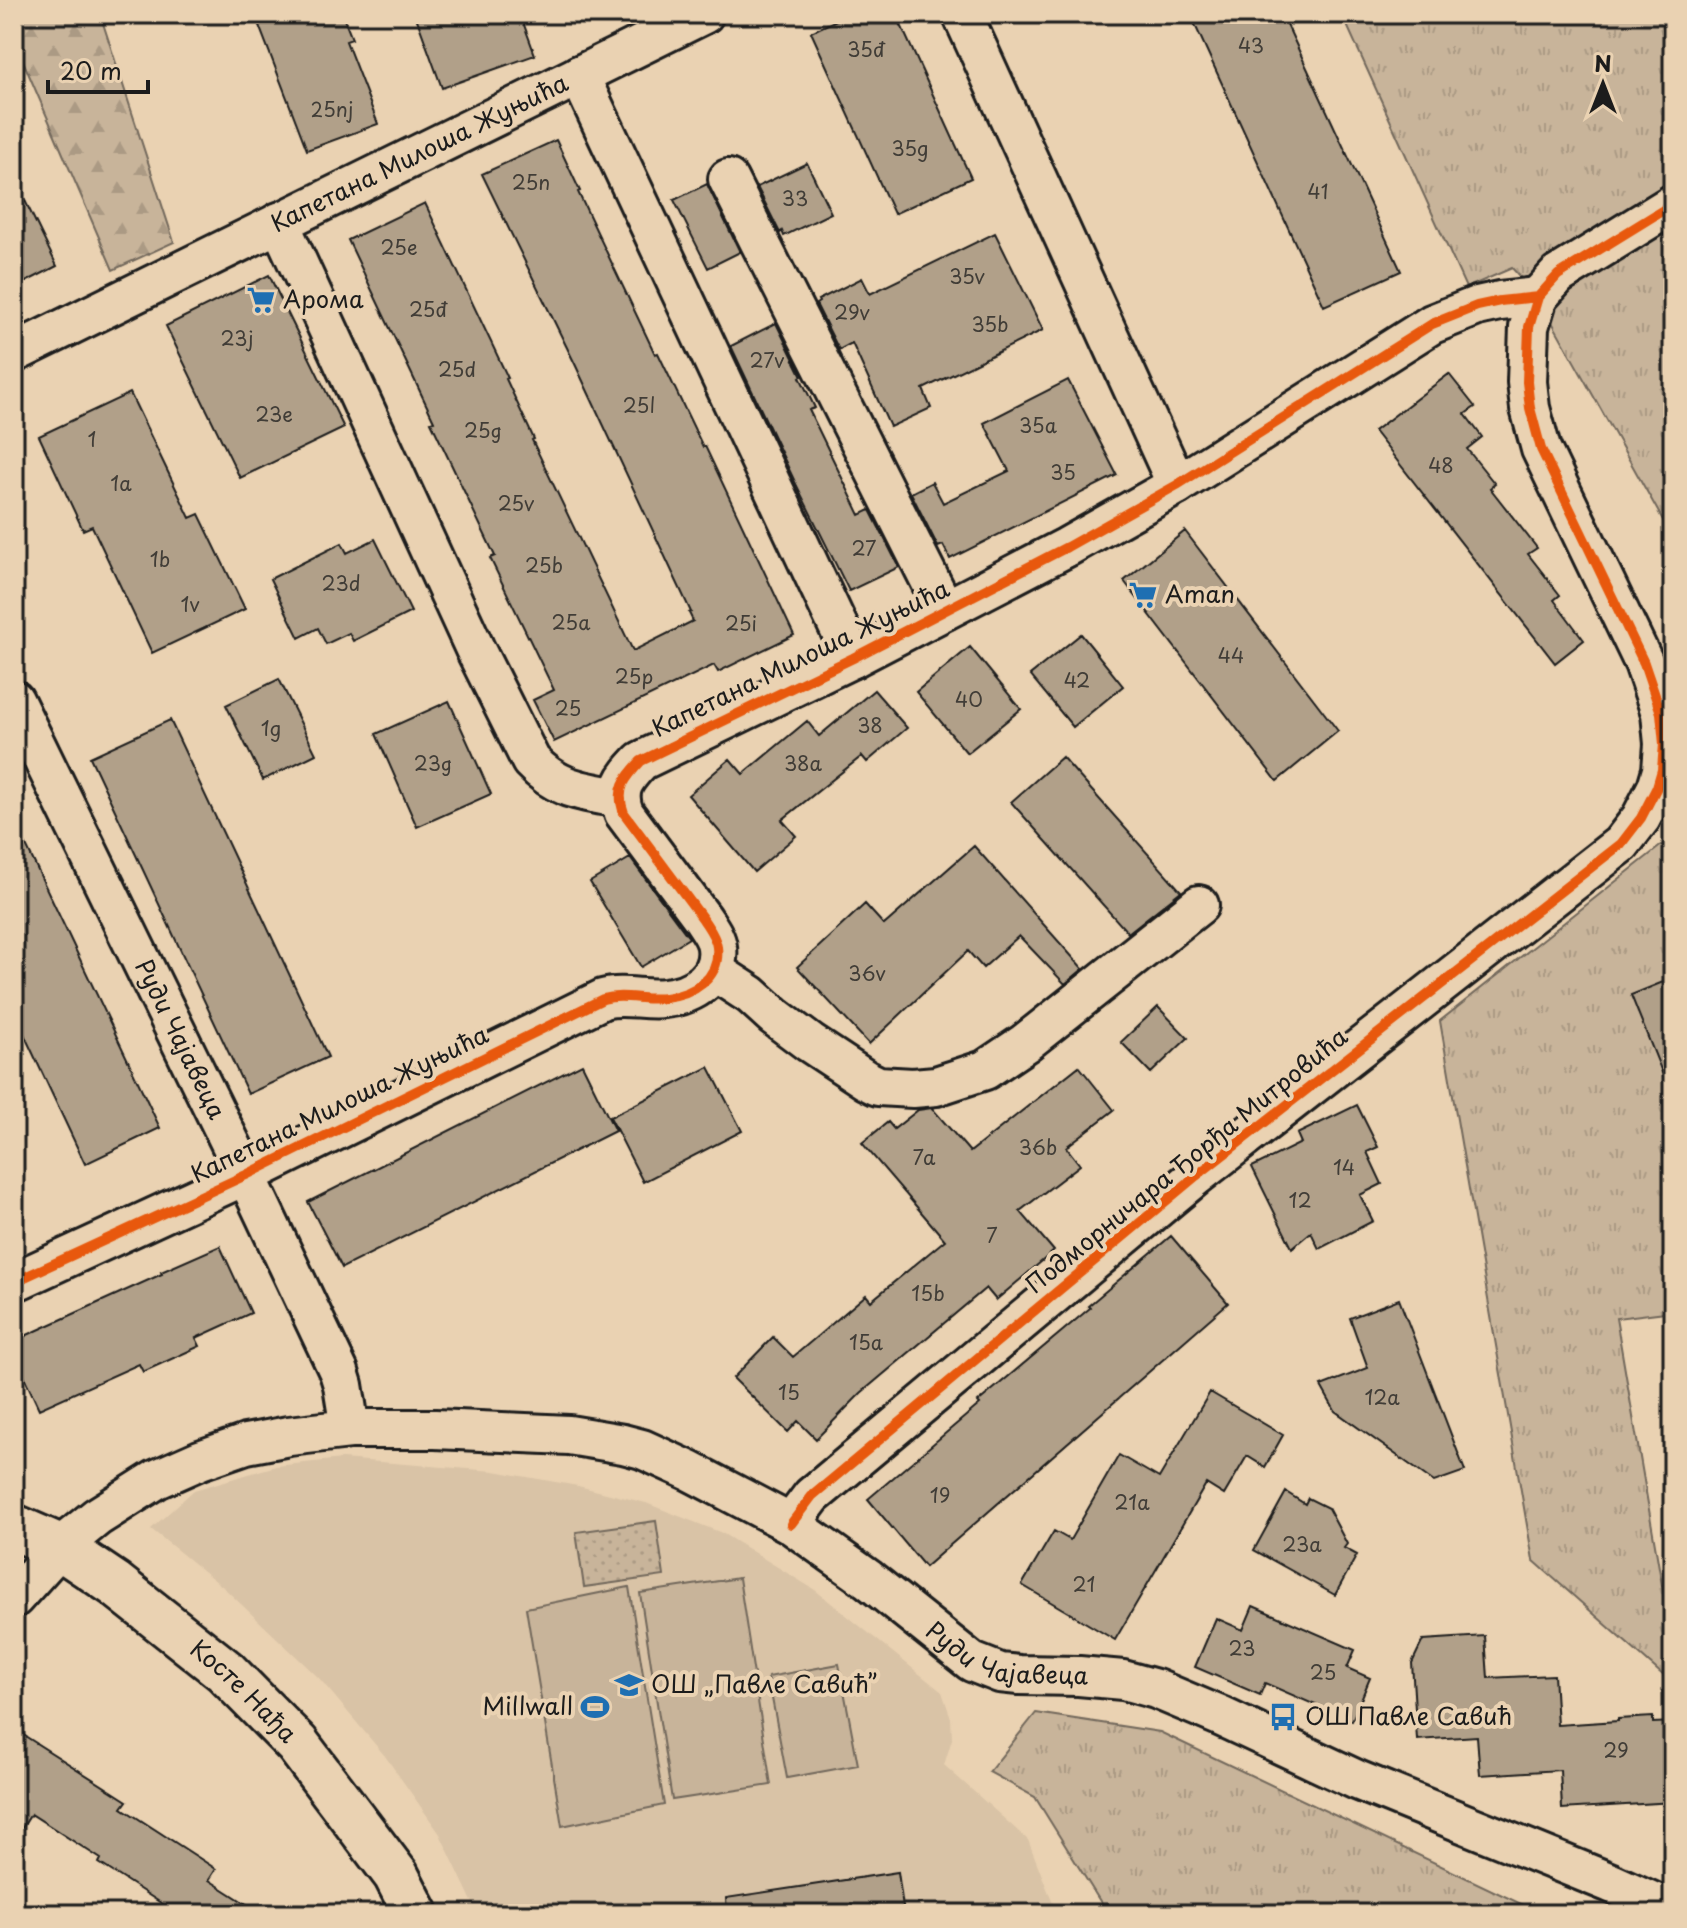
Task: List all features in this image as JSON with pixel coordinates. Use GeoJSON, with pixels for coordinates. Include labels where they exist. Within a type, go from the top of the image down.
{"type":"FeatureCollection","features":[{"type":"Feature","properties":{"kind":"street","name":"Капетана Милоша Жуњића"},"geometry":{"type":"LineString","coordinates":[[704,14],[279,222],[475,649],[531,761],[556,782],[619,798],[628,775],[641,761],[853,658],[1056,553],[1177,485],[1432,324],[1477,306],[1538,297]]}},
{"type":"Feature","properties":{"kind":"street"},"geometry":{"type":"LineString","coordinates":[[962,14],[1177,485]]}},
{"type":"Feature","properties":{"kind":"street","name":"Капетана Милоша Жуњића"},"geometry":{"type":"LineString","coordinates":[[579,75],[853,658]]}},
{"type":"Feature","properties":{"kind":"street","name":"Капетана Милоша Жуњића"},"geometry":{"type":"LineString","coordinates":[[728,179],[945,610]]}},
{"type":"Feature","properties":{"kind":"street"},"geometry":{"type":"LineString","coordinates":[[1538,297],[1558,275],[1673,204]]}},
{"type":"Feature","properties":{"kind":"street"},"geometry":{"type":"LineString","coordinates":[[14,353],[279,222]]}},
{"type":"Feature","properties":{"kind":"street","name":"Подморничара Ђорђа Митровића"},"geometry":{"type":"LineString","coordinates":[[791,1524],[812,1496],[1184,1186],[1621,844],[1641,818],[1662,770],[1664,744],[1661,713],[1644,663],[1541,449],[1535,429],[1527,382],[1527,359],[1529,327],[1538,297]]}},
{"type":"Feature","properties":{"kind":"street","name":"Руди Чајавеца"},"geometry":{"type":"LineString","coordinates":[[14,700],[339,1372],[350,1429]]}},
{"type":"Feature","properties":{"kind":"street"},"geometry":{"type":"LineString","coordinates":[[619,798],[624,813],[714,937],[717,946],[714,971],[751,995],[810,1043],[878,1086],[936,1086],[985,1070],[1025,1043],[1199,905]]}},
{"type":"Feature","properties":{"kind":"street","name":"Капетана Милоша Жуњића"},"geometry":{"type":"LineString","coordinates":[[14,1282],[246,1175],[603,999],[617,995],[649,998],[675,996],[704,983],[714,971]]}},
{"type":"Feature","properties":{"kind":"street","name":"Руди Чајавеца"},"geometry":{"type":"LineString","coordinates":[[14,1598],[60,1547],[97,1517],[157,1479],[246,1444],[350,1429],[435,1429],[569,1435],[623,1444],[642,1449],[690,1471],[791,1524],[868,1579],[972,1662],[1000,1673],[1123,1680],[1156,1689],[1357,1780],[1673,1911]]}},
{"type":"Feature","properties":{"kind":"street","name":"Косте Нађа"},"geometry":{"type":"LineString","coordinates":[[14,1527],[60,1547],[115,1584],[225,1671],[297,1744],[396,1875],[416,1914]]}},
{"type":"Feature","properties":{"kind":"shaded area","name":"ОШ „Павле Савић”"},"geometry":{"type":"Polygon","coordinates":[[[342,1459],[494,1471],[578,1486],[646,1503],[722,1533],[815,1590],[942,1692],[951,1718],[952,1739],[944,1765],[1028,1840],[1057,1914],[478,1914],[440,1834],[385,1756],[319,1678],[223,1587],[151,1529],[194,1490],[276,1466],[342,1459]]]}},
{"type":"Feature","properties":{"kind":"green space"},"geometry":{"type":"Polygon","coordinates":[[[14,14],[100,14],[174,242],[113,270],[14,40],[14,14]]]}},
{"type":"Feature","properties":{"kind":"green space"},"geometry":{"type":"Polygon","coordinates":[[[1342,14],[1673,14],[1673,538],[1538,297],[1512,268],[1466,288],[1342,14]]]}},
{"type":"Feature","properties":{"kind":"green space"},"geometry":{"type":"Polygon","coordinates":[[[1673,836],[1673,1311],[1616,1318],[1673,1649],[1673,1684],[1533,1560],[1440,1021],[1673,836]]]}},
{"type":"Feature","properties":{"kind":"green space"},"geometry":{"type":"Polygon","coordinates":[[[656,1521],[664,1576],[584,1587],[576,1532],[656,1521]]]}},
{"type":"Feature","properties":{"kind":"green space"},"geometry":{"type":"Polygon","coordinates":[[[739,1578],[771,1785],[672,1800],[640,1593],[739,1578]]]}},
{"type":"Feature","properties":{"kind":"green space","name":"Millwall"},"geometry":{"type":"Polygon","coordinates":[[[629,1587],[664,1805],[562,1826],[526,1608],[629,1587]]]}},
{"type":"Feature","properties":{"kind":"green space"},"geometry":{"type":"Polygon","coordinates":[[[839,1664],[858,1765],[787,1778],[768,1677],[839,1664]]]}},
{"type":"Feature","properties":{"kind":"green space"},"geometry":{"type":"Polygon","coordinates":[[[1036,1713],[1160,1732],[1542,1914],[1108,1914],[1035,1797],[989,1772],[1036,1713]]]}},
{"type":"Feature","properties":{"kind":"building"},"geometry":{"type":"Polygon","coordinates":[[[274,14],[342,14],[352,39],[346,41],[378,124],[307,150],[257,20],[274,14]]]}},
{"type":"Feature","properties":{"kind":"building"},"geometry":{"type":"Polygon","coordinates":[[[415,14],[520,14],[535,55],[442,88],[415,14]]]}},
{"type":"Feature","properties":{"kind":"building"},"geometry":{"type":"Polygon","coordinates":[[[849,14],[896,14],[971,178],[894,214],[811,32],[849,14]]]}},
{"type":"Feature","properties":{"kind":"building"},"geometry":{"type":"Polygon","coordinates":[[[1190,14],[1282,14],[1401,271],[1324,306],[1190,14]]]}},
{"type":"Feature","properties":{"kind":"building"},"geometry":{"type":"Polygon","coordinates":[[[556,140],[655,354],[658,353],[705,446],[794,635],[718,672],[714,665],[554,742],[533,700],[554,690],[490,558],[495,556],[348,240],[425,203],[508,378],[532,440],[633,651],[693,621],[691,612],[482,174],[556,140]]]}},
{"type":"Feature","properties":{"kind":"building"},"geometry":{"type":"Polygon","coordinates":[[[807,163],[831,213],[784,236],[757,187],[807,163]]]}},
{"type":"Feature","properties":{"kind":"building"},"geometry":{"type":"Polygon","coordinates":[[[14,178],[57,266],[14,288],[14,178]]]}},
{"type":"Feature","properties":{"kind":"building"},"geometry":{"type":"Polygon","coordinates":[[[707,184],[740,252],[708,268],[674,200],[707,184]]]}},
{"type":"Feature","properties":{"kind":"building"},"geometry":{"type":"Polygon","coordinates":[[[995,233],[1043,330],[923,389],[931,408],[890,427],[852,343],[839,350],[816,304],[818,300],[862,278],[870,294],[995,233]]]}},
{"type":"Feature","properties":{"kind":"building"},"geometry":{"type":"Polygon","coordinates":[[[269,275],[344,428],[240,478],[166,326],[269,275]]]}},
{"type":"Feature","properties":{"kind":"building"},"geometry":{"type":"Polygon","coordinates":[[[776,323],[815,408],[809,410],[860,515],[870,510],[899,567],[849,591],[731,346],[776,323]]]}},
{"type":"Feature","properties":{"kind":"building"},"geometry":{"type":"Polygon","coordinates":[[[1449,374],[1475,407],[1465,414],[1482,437],[1467,449],[1495,484],[1490,488],[1537,548],[1528,554],[1560,595],[1554,600],[1584,640],[1555,663],[1374,431],[1449,374]]]}},
{"type":"Feature","properties":{"kind":"building"},"geometry":{"type":"Polygon","coordinates":[[[1068,380],[1117,475],[950,559],[943,545],[938,547],[911,493],[932,482],[943,503],[1009,471],[984,423],[1068,380]]]}},
{"type":"Feature","properties":{"kind":"building"},"geometry":{"type":"Polygon","coordinates":[[[130,393],[190,518],[199,514],[245,609],[152,653],[92,526],[83,530],[39,436],[130,393]]]}},
{"type":"Feature","properties":{"kind":"building"},"geometry":{"type":"Polygon","coordinates":[[[1185,531],[1338,731],[1277,781],[1124,581],[1185,531]]]}},
{"type":"Feature","properties":{"kind":"building"},"geometry":{"type":"Polygon","coordinates":[[[375,539],[411,612],[353,641],[349,633],[326,644],[318,628],[299,638],[270,579],[342,543],[347,553],[375,539]]]}},
{"type":"Feature","properties":{"kind":"building"},"geometry":{"type":"Polygon","coordinates":[[[1081,634],[1123,686],[1073,727],[1030,675],[1081,634]]]}},
{"type":"Feature","properties":{"kind":"building"},"geometry":{"type":"Polygon","coordinates":[[[970,647],[1021,709],[967,753],[916,692],[970,647]]]}},
{"type":"Feature","properties":{"kind":"building"},"geometry":{"type":"Polygon","coordinates":[[[279,679],[316,754],[263,780],[226,705],[279,679]]]}},
{"type":"Feature","properties":{"kind":"building"},"geometry":{"type":"Polygon","coordinates":[[[874,690],[907,728],[867,762],[862,756],[782,820],[796,836],[754,872],[688,795],[730,759],[743,774],[807,721],[819,736],[874,690]]]}},
{"type":"Feature","properties":{"kind":"building"},"geometry":{"type":"Polygon","coordinates":[[[449,701],[491,794],[417,827],[376,734],[449,701]]]}},
{"type":"Feature","properties":{"kind":"building"},"geometry":{"type":"Polygon","coordinates":[[[170,720],[328,1057],[248,1094],[90,757],[170,720]]]}},
{"type":"Feature","properties":{"kind":"building"},"geometry":{"type":"Polygon","coordinates":[[[1062,757],[1181,891],[1128,933],[1011,802],[1062,757]]]}},
{"type":"Feature","properties":{"kind":"building"},"geometry":{"type":"Polygon","coordinates":[[[14,820],[160,1128],[85,1164],[14,1013],[14,820]]]}},
{"type":"Feature","properties":{"kind":"building"},"geometry":{"type":"Polygon","coordinates":[[[974,846],[1083,969],[1065,984],[1019,936],[983,968],[968,951],[869,1044],[797,967],[865,904],[884,925],[974,846]]]}},
{"type":"Feature","properties":{"kind":"building"},"geometry":{"type":"Polygon","coordinates":[[[630,858],[689,938],[641,967],[590,882],[630,858]]]}},
{"type":"Feature","properties":{"kind":"building"},"geometry":{"type":"Polygon","coordinates":[[[1673,978],[1673,1096],[1672,1097],[1631,995],[1673,978]]]}},
{"type":"Feature","properties":{"kind":"building"},"geometry":{"type":"Polygon","coordinates":[[[1158,1007],[1188,1038],[1151,1073],[1121,1042],[1158,1007]]]}},
{"type":"Feature","properties":{"kind":"building"},"geometry":{"type":"Polygon","coordinates":[[[582,1064],[615,1131],[342,1268],[308,1202],[582,1064]]]}},
{"type":"Feature","properties":{"kind":"building"},"geometry":{"type":"Polygon","coordinates":[[[1079,1066],[1114,1110],[1066,1147],[1080,1165],[1020,1211],[1054,1251],[996,1300],[986,1288],[861,1393],[816,1439],[798,1421],[788,1432],[733,1378],[773,1337],[793,1357],[866,1295],[871,1301],[945,1240],[862,1143],[888,1122],[894,1129],[918,1110],[932,1108],[970,1152],[1079,1066]]]}},
{"type":"Feature","properties":{"kind":"building"},"geometry":{"type":"Polygon","coordinates":[[[709,1067],[742,1131],[643,1182],[610,1117],[709,1067]]]}},
{"type":"Feature","properties":{"kind":"building"},"geometry":{"type":"Polygon","coordinates":[[[1357,1105],[1378,1147],[1367,1152],[1382,1184],[1360,1195],[1373,1221],[1319,1249],[1311,1232],[1292,1248],[1252,1167],[1301,1143],[1297,1134],[1357,1105]]]}},
{"type":"Feature","properties":{"kind":"building"},"geometry":{"type":"Polygon","coordinates":[[[1171,1236],[1228,1303],[925,1567],[868,1499],[1171,1236]]]}},
{"type":"Feature","properties":{"kind":"building"},"geometry":{"type":"Polygon","coordinates":[[[220,1246],[251,1313],[196,1338],[200,1346],[143,1372],[139,1364],[39,1409],[14,1355],[14,1341],[220,1246]]]}},
{"type":"Feature","properties":{"kind":"building"},"geometry":{"type":"Polygon","coordinates":[[[1399,1299],[1465,1471],[1434,1482],[1335,1411],[1321,1386],[1368,1368],[1350,1318],[1399,1299]]]}},
{"type":"Feature","properties":{"kind":"building"},"geometry":{"type":"Polygon","coordinates":[[[1210,1392],[1283,1435],[1265,1467],[1247,1456],[1224,1495],[1206,1484],[1115,1640],[1022,1585],[1054,1531],[1070,1540],[1119,1455],[1159,1478],[1210,1392]]]}},
{"type":"Feature","properties":{"kind":"building"},"geometry":{"type":"Polygon","coordinates":[[[1286,1492],[1305,1504],[1308,1498],[1328,1508],[1347,1544],[1344,1548],[1357,1555],[1335,1595],[1254,1550],[1286,1492]]]}},
{"type":"Feature","properties":{"kind":"building"},"geometry":{"type":"Polygon","coordinates":[[[1253,1606],[1355,1650],[1347,1668],[1370,1678],[1352,1721],[1265,1683],[1260,1695],[1195,1667],[1216,1618],[1243,1630],[1253,1606]]]}},
{"type":"Feature","properties":{"kind":"building"},"geometry":{"type":"Polygon","coordinates":[[[1485,1636],[1488,1678],[1554,1675],[1557,1725],[1653,1717],[1653,1723],[1673,1722],[1673,1802],[1562,1809],[1560,1770],[1480,1775],[1477,1736],[1417,1740],[1412,1663],[1423,1640],[1485,1636]]]}},
{"type":"Feature","properties":{"kind":"building"},"geometry":{"type":"Polygon","coordinates":[[[14,1729],[127,1801],[122,1808],[216,1869],[209,1880],[262,1914],[178,1914],[31,1814],[14,1841],[14,1729]]]}},
{"type":"Feature","properties":{"kind":"building"},"geometry":{"type":"Polygon","coordinates":[[[898,1872],[904,1914],[727,1914],[726,1898],[898,1872]]]}},
{"type":"Feature","properties":{"kind":"cycle path"},"geometry":{"type":"LineString","coordinates":[[791,1524],[812,1496],[1196,1176],[1621,844],[1641,818],[1662,770],[1664,744],[1661,713],[1644,663],[1541,449],[1527,382],[1529,327],[1538,297],[1558,275],[1673,204]]}},
{"type":"Feature","properties":{"kind":"cycle path"},"geometry":{"type":"LineString","coordinates":[[14,1282],[246,1175],[603,999],[665,998],[695,989],[710,976],[714,968],[716,943],[703,919],[624,813],[621,790],[641,761],[853,658],[1067,547],[1177,485],[1432,324],[1477,306],[1538,297]]}},
{"type":"Feature","properties":{"kind":"place","name":"Арома"},"geometry":{"type":"Point","coordinates":[261,300]}},
{"type":"Feature","properties":{"kind":"place","name":"Aman"},"geometry":{"type":"Point","coordinates":[1143,595]}},
{"type":"Feature","properties":{"kind":"place","name":"ОШ „Павле Савић”"},"geometry":{"type":"Point","coordinates":[629,1685]}},
{"type":"Feature","properties":{"kind":"place","name":"Millwall"},"geometry":{"type":"Point","coordinates":[595,1707]}},
{"type":"Feature","properties":{"kind":"place","name":"ОШ Павле Савић"},"geometry":{"type":"Point","coordinates":[1283,1717]}}]}
